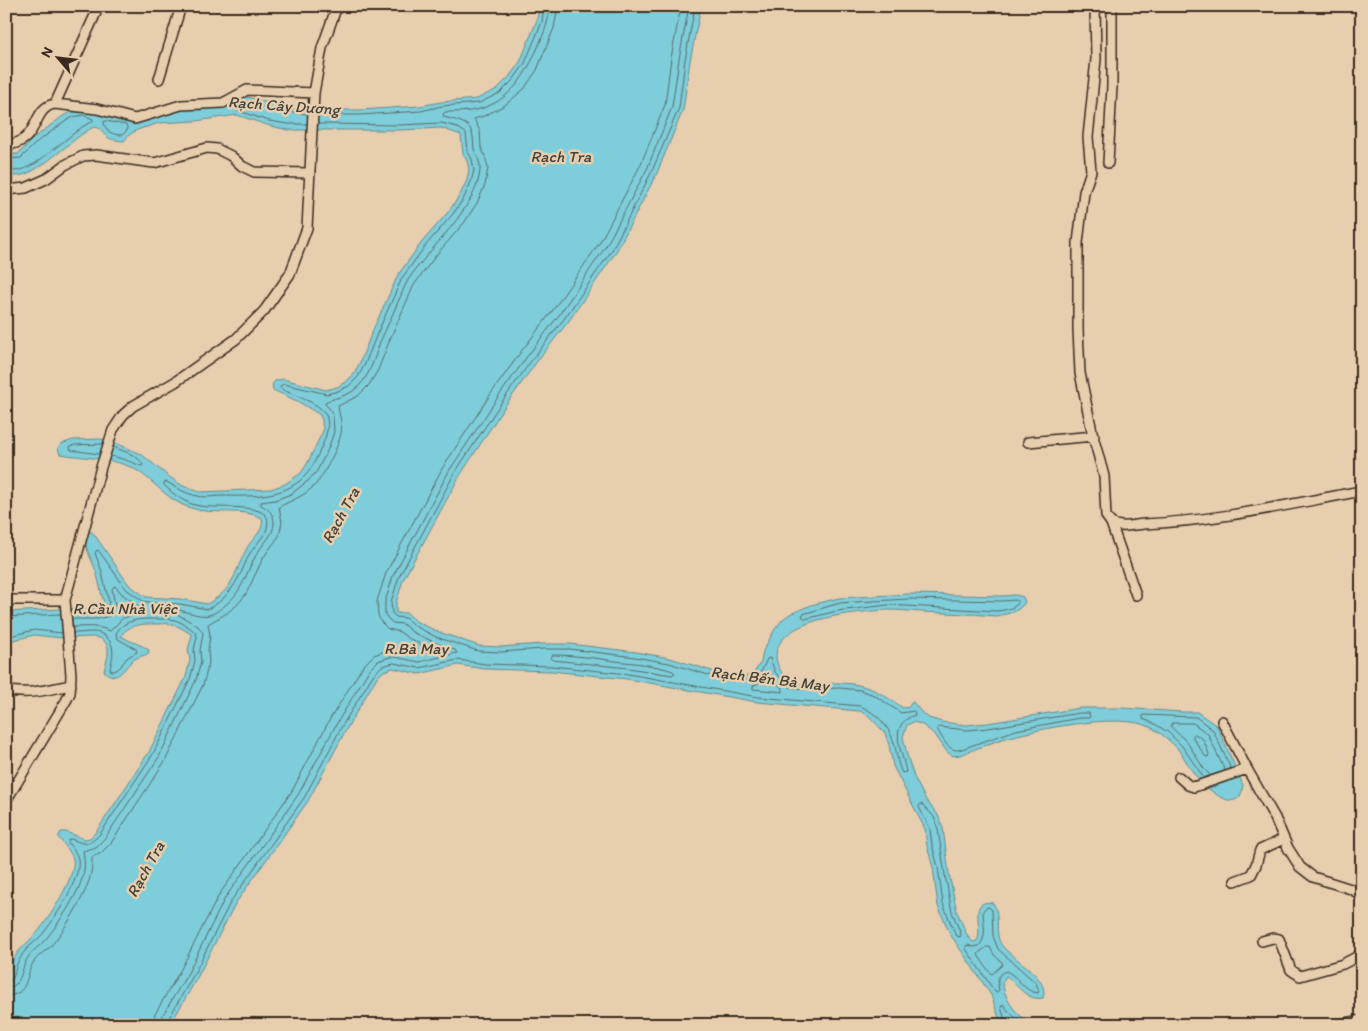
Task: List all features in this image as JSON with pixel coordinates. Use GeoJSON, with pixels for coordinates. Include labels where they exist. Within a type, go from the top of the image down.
{"type":"FeatureCollection","features":[{"type":"Feature","properties":{"kind":"street"},"geometry":{"type":"LineString","coordinates":[[55,104],[99,6]]}},
{"type":"Feature","properties":{"kind":"street"},"geometry":{"type":"LineString","coordinates":[[159,79],[181,6]]}},
{"type":"Feature","properties":{"kind":"street"},"geometry":{"type":"LineString","coordinates":[[6,801],[70,694],[65,602],[101,467],[113,430],[123,414],[133,406],[175,382],[236,339],[264,311],[290,274],[307,228],[314,96],[322,48],[337,6]]}},
{"type":"Feature","properties":{"kind":"street"},"geometry":{"type":"LineString","coordinates":[[1095,6],[1096,59],[1088,137],[1091,171],[1084,192],[1078,243],[1077,303],[1080,373],[1104,476],[1106,516],[1111,523],[1136,595]]}},
{"type":"Feature","properties":{"kind":"street"},"geometry":{"type":"LineString","coordinates":[[1108,163],[1112,86],[1112,6]]}},
{"type":"Feature","properties":{"kind":"street"},"geometry":{"type":"LineString","coordinates":[[6,145],[22,141],[33,129],[42,112],[49,105],[55,104],[97,109],[136,119],[181,105],[223,103],[247,90],[314,96]]}},
{"type":"Feature","properties":{"kind":"street"},"geometry":{"type":"LineString","coordinates":[[6,190],[26,188],[46,179],[65,165],[83,156],[96,155],[154,163],[207,148],[217,149],[231,156],[242,166],[254,172],[310,173]]}},
{"type":"Feature","properties":{"kind":"street"},"geometry":{"type":"LineString","coordinates":[[1028,442],[1094,436]]}},
{"type":"Feature","properties":{"kind":"street"},"geometry":{"type":"LineString","coordinates":[[1111,523],[1119,527],[1176,522],[1222,516],[1362,491]]}},
{"type":"Feature","properties":{"kind":"street"},"geometry":{"type":"LineString","coordinates":[[6,600],[65,602]]}},
{"type":"Feature","properties":{"kind":"street"},"geometry":{"type":"LineString","coordinates":[[6,690],[17,692],[43,690],[71,685]]}},
{"type":"Feature","properties":{"kind":"street"},"geometry":{"type":"LineString","coordinates":[[1222,721],[1244,770],[1275,818],[1284,839],[1300,867],[1313,877],[1351,889],[1362,896]]}},
{"type":"Feature","properties":{"kind":"street"},"geometry":{"type":"LineString","coordinates":[[1180,777],[1194,787],[1244,770]]}},
{"type":"Feature","properties":{"kind":"street"},"geometry":{"type":"LineString","coordinates":[[1235,881],[1251,875],[1260,850],[1284,839]]}},
{"type":"Feature","properties":{"kind":"street"},"geometry":{"type":"LineString","coordinates":[[1262,941],[1273,938],[1279,939],[1291,970],[1300,976],[1343,964],[1362,954]]}},
{"type":"Feature","properties":{"kind":"street"},"geometry":{"type":"LineString","coordinates":[[1336,1025],[1362,1020]]}},
{"type":"Feature","properties":{"kind":"water","name":"Rạch Tra"},"geometry":{"type":"Polygon","coordinates":[[[539,6],[701,6],[683,110],[657,173],[616,252],[568,322],[505,406],[459,477],[403,580],[396,603],[396,613],[407,613],[417,622],[479,646],[570,644],[670,658],[728,676],[748,676],[753,674],[761,662],[763,651],[783,619],[811,605],[839,598],[909,594],[1016,595],[1023,597],[1025,602],[1022,606],[1013,612],[997,616],[887,610],[821,619],[789,633],[780,644],[776,657],[779,668],[783,675],[797,684],[841,683],[859,685],[881,694],[903,708],[909,707],[913,702],[929,718],[942,722],[966,725],[1080,708],[1197,712],[1217,726],[1243,785],[1241,795],[1235,800],[1230,800],[1216,795],[1199,780],[1180,751],[1171,742],[1154,729],[1138,723],[1104,721],[1048,728],[1003,739],[953,756],[947,752],[936,736],[921,724],[913,722],[907,725],[903,737],[907,755],[914,777],[926,800],[938,815],[943,828],[949,874],[957,912],[968,937],[973,942],[977,941],[979,935],[978,909],[985,903],[993,903],[996,908],[1000,943],[1009,953],[1031,970],[1042,984],[1043,998],[1032,997],[1027,995],[1006,976],[1002,983],[1009,1002],[1031,1025],[998,1025],[999,1018],[991,995],[950,934],[938,906],[925,829],[893,766],[885,733],[869,716],[860,711],[757,702],[627,679],[551,671],[485,669],[458,665],[419,674],[393,668],[384,671],[377,677],[308,801],[235,904],[197,978],[170,1025],[6,1025],[7,984],[13,960],[47,920],[66,887],[73,867],[73,859],[69,851],[58,837],[61,832],[66,832],[85,839],[90,838],[118,799],[149,752],[186,677],[190,660],[188,650],[192,635],[179,627],[169,624],[133,626],[121,636],[149,650],[148,654],[138,657],[119,674],[112,676],[104,671],[108,648],[106,643],[100,638],[62,638],[34,635],[6,642],[6,612],[102,607],[104,603],[97,575],[85,542],[86,532],[90,531],[129,585],[146,597],[180,599],[207,604],[220,596],[228,587],[249,544],[262,527],[262,518],[254,515],[200,510],[183,505],[169,497],[138,471],[121,463],[60,454],[58,448],[61,444],[73,440],[100,439],[111,441],[141,454],[183,486],[200,492],[271,489],[285,484],[301,473],[307,464],[323,431],[322,420],[320,415],[299,402],[273,390],[272,385],[275,381],[283,379],[326,390],[337,387],[354,374],[398,275],[460,195],[467,180],[469,169],[463,154],[461,135],[441,128],[288,130],[237,115],[196,121],[159,123],[137,130],[124,141],[111,139],[101,129],[94,127],[75,139],[44,164],[23,175],[13,176],[6,174],[6,154],[18,154],[35,137],[63,116],[71,112],[83,110],[135,122],[179,108],[201,110],[229,103],[244,96],[275,105],[318,110],[360,110],[420,106],[477,99],[497,89],[520,62],[537,20],[539,6]]]}},
{"type":"Feature","properties":{"kind":"water label","name":"Rạch Cây Dương"},"geometry":{"type":"Point","coordinates":[284,105]}},
{"type":"Feature","properties":{"kind":"water label","name":"R.Cầu Nhà Việc"},"geometry":{"type":"Point","coordinates":[125,608]}},
{"type":"Feature","properties":{"kind":"water label","name":"R.Bà May"},"geometry":{"type":"Point","coordinates":[416,648]}},
{"type":"Feature","properties":{"kind":"water label","name":"Rạch Bến Bà May"},"geometry":{"type":"Point","coordinates":[770,678]}}]}
